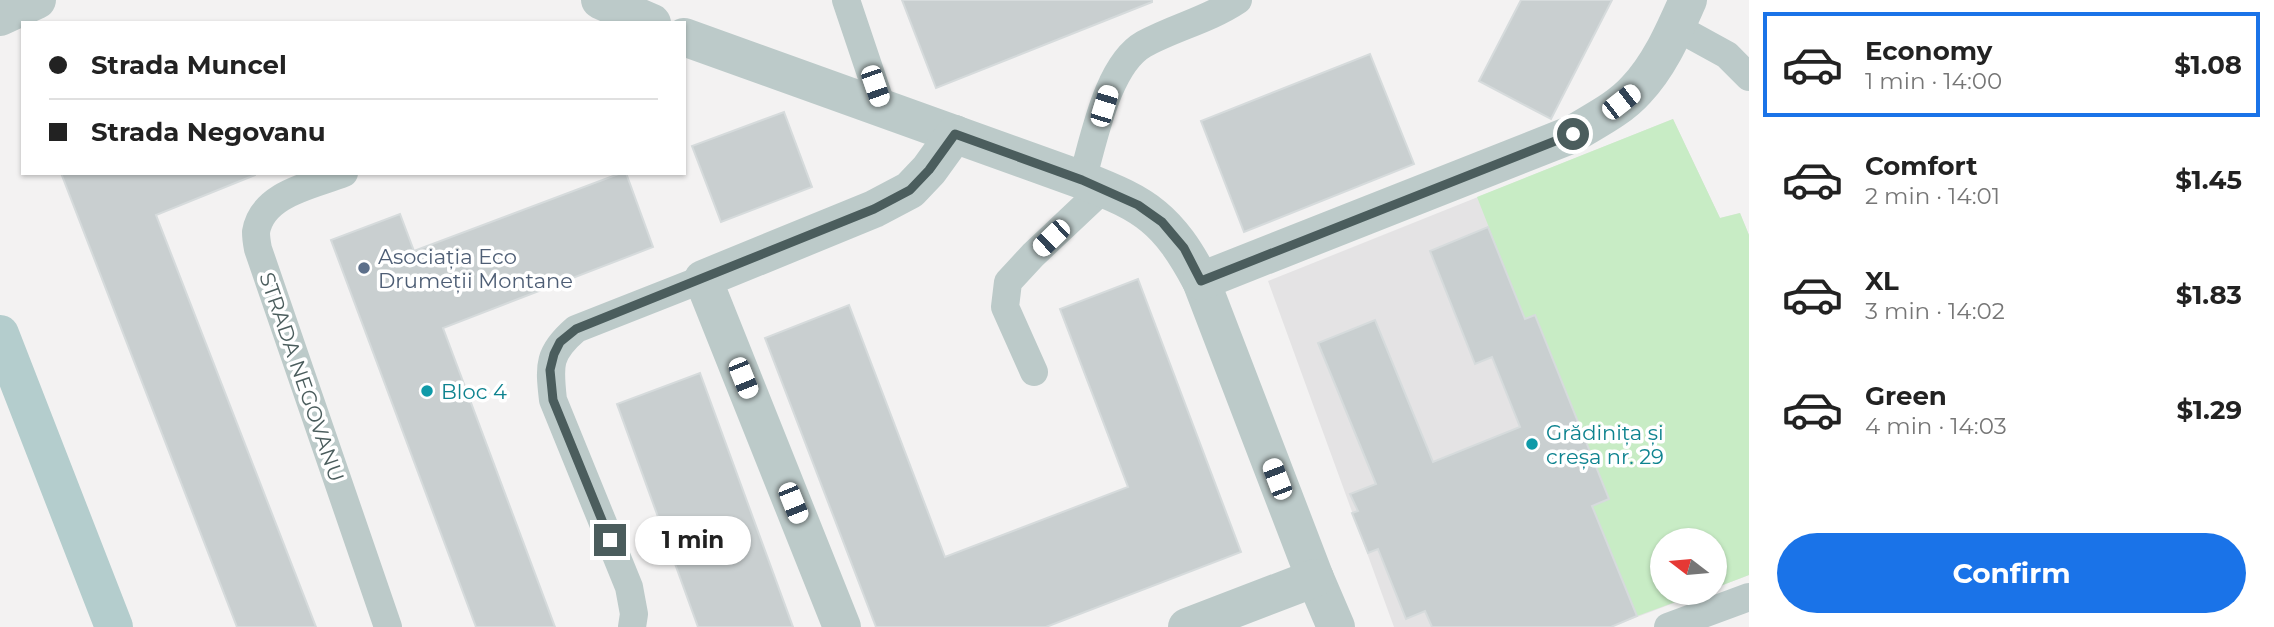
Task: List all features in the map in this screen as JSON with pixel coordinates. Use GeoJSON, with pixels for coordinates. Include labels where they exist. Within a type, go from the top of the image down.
{"type":"FeatureCollection","features":[{"type":"Feature","properties":{"kind":"main road"},"geometry":{"type":"LineString","coordinates":[[0,334],[114,627]]}},
{"type":"Feature","properties":{"kind":"street"},"geometry":{"type":"LineString","coordinates":[[0,17],[37,0]]}},
{"type":"Feature","properties":{"kind":"street"},"geometry":{"type":"LineString","coordinates":[[600,0],[647,21]]}},
{"type":"Feature","properties":{"kind":"street"},"geometry":{"type":"LineString","coordinates":[[1201,281],[1573,134],[1607,114],[1636,91],[1659,60],[1682,13]]}},
{"type":"Feature","properties":{"kind":"street"},"geometry":{"type":"LineString","coordinates":[[687,40],[1093,184],[1138,205],[1162,222],[1184,248],[1201,281],[1336,627]]}},
{"type":"Feature","properties":{"kind":"street"},"geometry":{"type":"LineString","coordinates":[[842,627],[703,279],[874,209],[910,190],[929,170],[955,134]]}},
{"type":"Feature","properties":{"kind":"street"},"geometry":{"type":"LineString","coordinates":[[1186,627],[1315,578]]}},
{"type":"Feature","properties":{"kind":"lane"},"geometry":{"type":"LineString","coordinates":[[846,0],[882,107]]}},
{"type":"Feature","properties":{"kind":"lane"},"geometry":{"type":"LineString","coordinates":[[1034,372],[1005,307],[1008,282],[1093,184],[1112,82],[1124,61],[1143,45],[1217,13],[1238,0]]}},
{"type":"Feature","properties":{"kind":"lane"},"geometry":{"type":"LineString","coordinates":[[1682,13],[1749,76]]}},
{"type":"Feature","properties":{"kind":"lane","name":"STRADA NEGOVANU"},"geometry":{"type":"LineString","coordinates":[[339,175],[282,197],[261,217],[256,232],[258,249],[388,627]]}},
{"type":"Feature","properties":{"kind":"lane"},"geometry":{"type":"LineString","coordinates":[[632,627],[634,614],[629,587],[553,400],[550,370],[560,342],[576,329],[703,279]]}},
{"type":"Feature","properties":{"kind":"lane"},"geometry":{"type":"LineString","coordinates":[[1668,627],[1749,597]]}},
{"type":"Feature","properties":{"kind":"shaded area"},"geometry":{"type":"Polygon","coordinates":[[[1673,119],[1720,218],[1740,213],[1749,235],[1749,575],[1727,583],[1727,528],[1650,528],[1650,606],[1666,606],[1611,627],[1394,627],[1268,281],[1673,119]]]}},
{"type":"Feature","properties":{"kind":"green space"},"geometry":{"type":"Polygon","coordinates":[[[1673,119],[1720,218],[1740,213],[1749,235],[1749,575],[1727,583],[1727,528],[1650,528],[1650,606],[1664,606],[1637,616],[1592,506],[1609,498],[1535,315],[1525,319],[1477,197],[1673,119]]]}},
{"type":"Feature","properties":{"kind":"building"},"geometry":{"type":"Polygon","coordinates":[[[902,0],[1152,0],[1152,2],[936,88],[902,0]]]}},
{"type":"Feature","properties":{"kind":"building"},"geometry":{"type":"Polygon","coordinates":[[[1521,0],[1612,0],[1551,119],[1479,81],[1521,0]]]}},
{"type":"Feature","properties":{"kind":"building"},"geometry":{"type":"Polygon","coordinates":[[[1370,54],[1414,164],[1244,232],[1201,121],[1370,54]]]}},
{"type":"Feature","properties":{"kind":"building"},"geometry":{"type":"Polygon","coordinates":[[[784,112],[812,187],[721,222],[692,146],[784,112]]]}},
{"type":"Feature","properties":{"kind":"building"},"geometry":{"type":"Polygon","coordinates":[[[62,175],[255,175],[156,215],[316,627],[237,627],[62,175]]]}},
{"type":"Feature","properties":{"kind":"building","name":"Bloc 4"},"geometry":{"type":"Polygon","coordinates":[[[616,175],[627,175],[653,247],[443,328],[555,627],[476,627],[331,240],[400,214],[414,251],[616,175]]]}},
{"type":"Feature","properties":{"kind":"building","name":"Grădinița și creșa nr. 29"},"geometry":{"type":"Polygon","coordinates":[[[1488,227],[1525,319],[1535,315],[1609,499],[1592,506],[1637,616],[1611,627],[1432,627],[1425,611],[1406,619],[1378,549],[1368,553],[1352,513],[1358,511],[1350,494],[1376,484],[1318,343],[1375,320],[1433,462],[1520,427],[1492,357],[1475,364],[1430,251],[1488,227]]]}},
{"type":"Feature","properties":{"kind":"building"},"geometry":{"type":"Polygon","coordinates":[[[1138,279],[1241,552],[1046,627],[876,627],[765,338],[849,305],[945,557],[1128,487],[1060,309],[1138,279]]]}},
{"type":"Feature","properties":{"kind":"building"},"geometry":{"type":"Polygon","coordinates":[[[700,373],[793,627],[698,627],[617,404],[700,373]]]}},
{"type":"Feature","properties":{"kind":"place","name":"Asociația Eco Drumeții Montane"},"geometry":{"type":"Point","coordinates":[364,268]}},
{"type":"Feature","properties":{"kind":"place","name":"Bloc 4"},"geometry":{"type":"Point","coordinates":[427,391]}},
{"type":"Feature","properties":{"kind":"place","name":"Grădinița și creșa nr. 29"},"geometry":{"type":"Point","coordinates":[1532,444]}},
{"type":"Feature","properties":{"kind":"route"},"geometry":{"type":"LineString","coordinates":[[610,540],[553,400],[550,370],[560,342],[576,329],[874,209],[910,190],[929,170],[955,134],[1104,188],[1138,205],[1162,222],[1184,248],[1201,281],[1573,134]]}}]}
